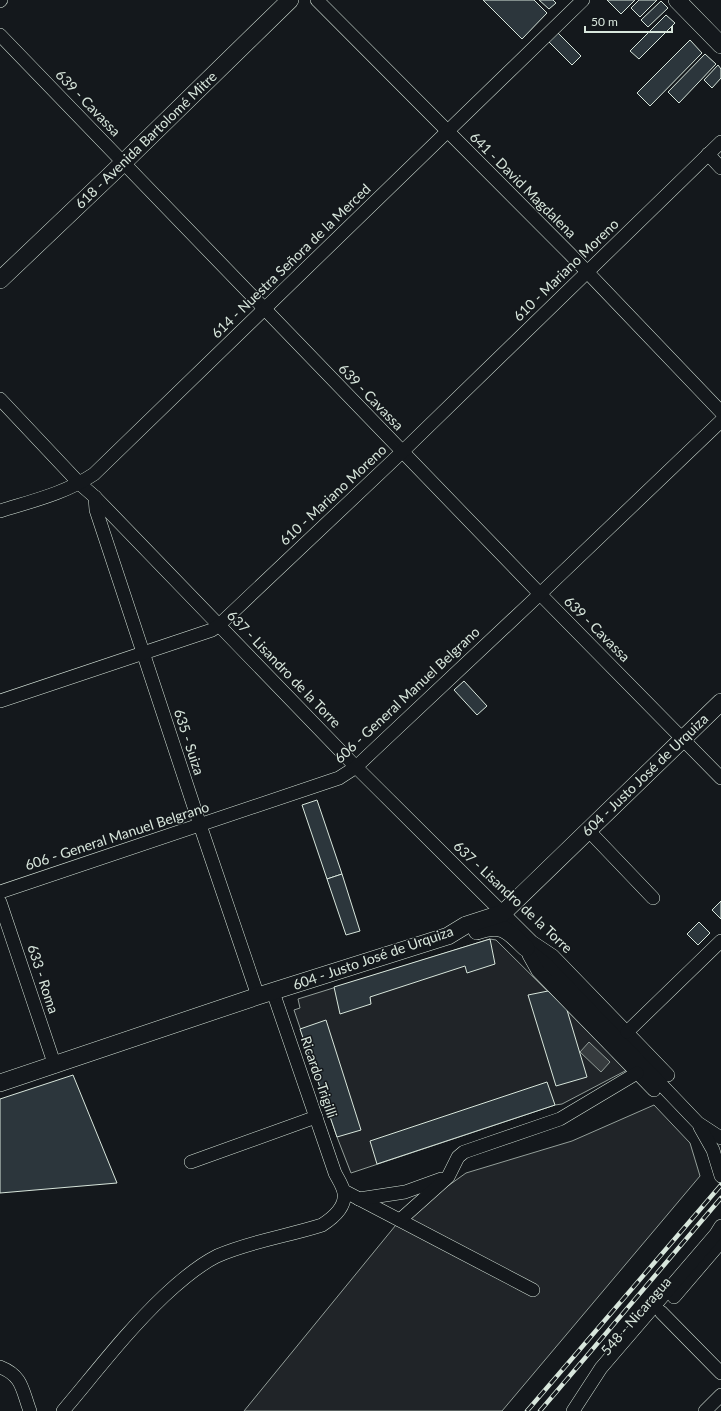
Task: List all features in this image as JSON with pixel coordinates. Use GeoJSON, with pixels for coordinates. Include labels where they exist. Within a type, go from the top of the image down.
{"type":"FeatureCollection","features":[{"type":"Feature","properties":{"kind":"main road","name":"618 - Avenida Bartolomé Mitre"},"geometry":{"type":"LineString","coordinates":[[0,280],[123,163],[290,0]]}},
{"type":"Feature","properties":{"kind":"main road"},"geometry":{"type":"LineString","coordinates":[[677,0],[721,45]]}},
{"type":"Feature","properties":{"kind":"main road","name":"604 - Justo José de Urquiza"},"geometry":{"type":"LineString","coordinates":[[0,1083],[55,1066],[266,994],[448,936],[466,925],[503,913],[721,702]]}},
{"type":"Feature","properties":{"kind":"main road"},"geometry":{"type":"LineString","coordinates":[[448,936],[470,933],[488,927],[499,926],[508,930],[529,945]]}},
{"type":"Feature","properties":{"kind":"street","name":"641 - David Magdalena"},"geometry":{"type":"LineString","coordinates":[[317,0],[587,272],[721,412]]}},
{"type":"Feature","properties":{"kind":"street","name":"614 - Nuestra Señora de la Merced"},"geometry":{"type":"LineString","coordinates":[[0,511],[68,489],[80,484],[94,474],[583,0]]}},
{"type":"Feature","properties":{"kind":"street","name":"639 - Cavassa"},"geometry":{"type":"LineString","coordinates":[[0,35],[264,310],[721,778]]}},
{"type":"Feature","properties":{"kind":"street","name":"610 - Mariano Moreno"},"geometry":{"type":"LineString","coordinates":[[0,701],[212,630],[219,625],[402,452],[721,142]]}},
{"type":"Feature","properties":{"kind":"street"},"geometry":{"type":"LineString","coordinates":[[708,154],[721,168]]}},
{"type":"Feature","properties":{"kind":"street","name":"637 - Lisandro de la Torre"},"geometry":{"type":"LineString","coordinates":[[0,399],[80,484],[95,497],[356,767],[503,913],[529,945],[538,971],[654,1090]]}},
{"type":"Feature","properties":{"kind":"street","name":"606 - General Manuel Belgrano"},"geometry":{"type":"LineString","coordinates":[[0,892],[339,778],[356,767],[540,594],[721,420]]}},
{"type":"Feature","properties":{"kind":"street","name":"635 - Suiza"},"geometry":{"type":"LineString","coordinates":[[95,497],[96,510],[200,825],[266,994]]}},
{"type":"Feature","properties":{"kind":"street"},"geometry":{"type":"LineString","coordinates":[[588,830],[653,898]]}},
{"type":"Feature","properties":{"kind":"street","name":"633 - Roma"},"geometry":{"type":"LineString","coordinates":[[0,902],[55,1066]]}},
{"type":"Feature","properties":{"kind":"street"},"geometry":{"type":"LineString","coordinates":[[627,1032],[721,941]]}},
{"type":"Feature","properties":{"kind":"street"},"geometry":{"type":"LineString","coordinates":[[529,945],[698,1124],[713,1150],[721,1176]]}},
{"type":"Feature","properties":{"kind":"street","name":"637 - Lisandro de la Torre"},"geometry":{"type":"LineString","coordinates":[[529,945],[553,956],[668,1075]]}},
{"type":"Feature","properties":{"kind":"street","name":"Ricardo Trigilli"},"geometry":{"type":"LineString","coordinates":[[266,994],[316,1117],[335,1173],[344,1192]]}},
{"type":"Feature","properties":{"kind":"street"},"geometry":{"type":"LineString","coordinates":[[400,1220],[448,1176],[458,1157],[464,1152],[560,1119],[638,1073]]}},
{"type":"Feature","properties":{"kind":"street"},"geometry":{"type":"LineString","coordinates":[[191,1162],[316,1117]]}},
{"type":"Feature","properties":{"kind":"street"},"geometry":{"type":"LineString","coordinates":[[698,1124],[721,1138]]}},
{"type":"Feature","properties":{"kind":"street"},"geometry":{"type":"LineString","coordinates":[[359,1199],[405,1192],[448,1176]]}},
{"type":"Feature","properties":{"kind":"street"},"geometry":{"type":"LineString","coordinates":[[63,1411],[130,1331],[169,1291],[196,1268],[235,1249],[322,1225],[330,1220],[342,1204],[344,1192],[400,1220],[501,1275],[533,1290]]}},
{"type":"Feature","properties":{"kind":"street"},"geometry":{"type":"LineString","coordinates":[[574,1411],[601,1368],[716,1234],[721,1226]]}},
{"type":"Feature","properties":{"kind":"street","name":"548 - Nicaragua"},"geometry":{"type":"LineString","coordinates":[[574,1411],[721,1242]]}},
{"type":"Feature","properties":{"kind":"street"},"geometry":{"type":"LineString","coordinates":[[661,1312],[721,1373]]}},
{"type":"Feature","properties":{"kind":"street"},"geometry":{"type":"LineString","coordinates":[[0,1367],[9,1371],[20,1381],[30,1411]]}},
{"type":"Feature","properties":{"kind":"street"},"geometry":{"type":"LineString","coordinates":[[705,1411],[721,1395]]}},
{"type":"Feature","properties":{"kind":"shaded area"},"geometry":{"type":"Polygon","coordinates":[[[490,939],[496,940],[627,1070],[562,1104],[555,1105],[351,1173],[337,1137],[294,1010],[300,1008],[298,999],[490,939]]]}},
{"type":"Feature","properties":{"kind":"shaded area"},"geometry":{"type":"Polygon","coordinates":[[[589,1042],[610,1062],[601,1072],[580,1052],[589,1042]]]}},
{"type":"Feature","properties":{"kind":"shaded area"},"geometry":{"type":"Polygon","coordinates":[[[654,1105],[690,1143],[700,1176],[502,1411],[244,1411],[400,1220],[466,1173],[572,1141],[654,1105]]]}},
{"type":"Feature","properties":{"kind":"building"},"geometry":{"type":"Polygon","coordinates":[[[483,0],[534,0],[547,13],[522,39],[483,0]]]}},
{"type":"Feature","properties":{"kind":"building"},"geometry":{"type":"Polygon","coordinates":[[[539,0],[553,0],[556,3],[549,9],[539,0]]]}},
{"type":"Feature","properties":{"kind":"building"},"geometry":{"type":"Polygon","coordinates":[[[607,0],[635,0],[621,14],[607,0]]]}},
{"type":"Feature","properties":{"kind":"building"},"geometry":{"type":"Polygon","coordinates":[[[639,0],[657,0],[640,17],[631,8],[639,0]]]}},
{"type":"Feature","properties":{"kind":"building"},"geometry":{"type":"Polygon","coordinates":[[[661,1],[668,8],[648,27],[641,20],[661,1]]]}},
{"type":"Feature","properties":{"kind":"building"},"geometry":{"type":"Polygon","coordinates":[[[666,15],[675,23],[639,59],[630,51],[666,15]]]}},
{"type":"Feature","properties":{"kind":"building"},"geometry":{"type":"Polygon","coordinates":[[[557,32],[581,56],[572,65],[548,41],[557,32]]]}},
{"type":"Feature","properties":{"kind":"building"},"geometry":{"type":"Polygon","coordinates":[[[690,40],[702,53],[650,106],[637,93],[690,40]]]}},
{"type":"Feature","properties":{"kind":"building"},"geometry":{"type":"Polygon","coordinates":[[[705,54],[716,64],[679,103],[668,92],[705,54]]]}},
{"type":"Feature","properties":{"kind":"building"},"geometry":{"type":"Polygon","coordinates":[[[718,65],[721,69],[721,78],[712,88],[704,80],[718,65]]]}},
{"type":"Feature","properties":{"kind":"building"},"geometry":{"type":"Polygon","coordinates":[[[464,681],[487,706],[477,715],[454,690],[464,681]]]}},
{"type":"Feature","properties":{"kind":"building"},"geometry":{"type":"Polygon","coordinates":[[[317,800],[342,874],[327,879],[302,805],[317,800]]]}},
{"type":"Feature","properties":{"kind":"building"},"geometry":{"type":"Polygon","coordinates":[[[342,874],[360,931],[346,935],[327,879],[342,874]]]}},
{"type":"Feature","properties":{"kind":"building"},"geometry":{"type":"Polygon","coordinates":[[[721,901],[721,919],[712,910],[721,901]]]}},
{"type":"Feature","properties":{"kind":"building"},"geometry":{"type":"Polygon","coordinates":[[[699,922],[710,933],[698,945],[687,934],[699,922]]]}},
{"type":"Feature","properties":{"kind":"building"},"geometry":{"type":"Polygon","coordinates":[[[490,939],[495,964],[467,973],[465,966],[370,997],[371,1004],[340,1014],[334,987],[490,939]]]}},
{"type":"Feature","properties":{"kind":"building"},"geometry":{"type":"Polygon","coordinates":[[[548,991],[567,1010],[587,1077],[556,1086],[528,995],[548,991]]]}},
{"type":"Feature","properties":{"kind":"building"},"geometry":{"type":"Polygon","coordinates":[[[326,1020],[361,1130],[337,1137],[300,1029],[326,1020]]]}},
{"type":"Feature","properties":{"kind":"building"},"geometry":{"type":"Polygon","coordinates":[[[73,1075],[117,1183],[0,1193],[0,1099],[73,1075]]]}},
{"type":"Feature","properties":{"kind":"building"},"geometry":{"type":"Polygon","coordinates":[[[547,1082],[555,1105],[377,1164],[370,1141],[547,1082]]]}},
{"type":"Feature","properties":{"kind":"railway"},"geometry":{"type":"LineString","coordinates":[[527,1411],[721,1185]]}},
{"type":"Feature","properties":{"kind":"railway"},"geometry":{"type":"LineString","coordinates":[[540,1411],[721,1198]]}}]}
